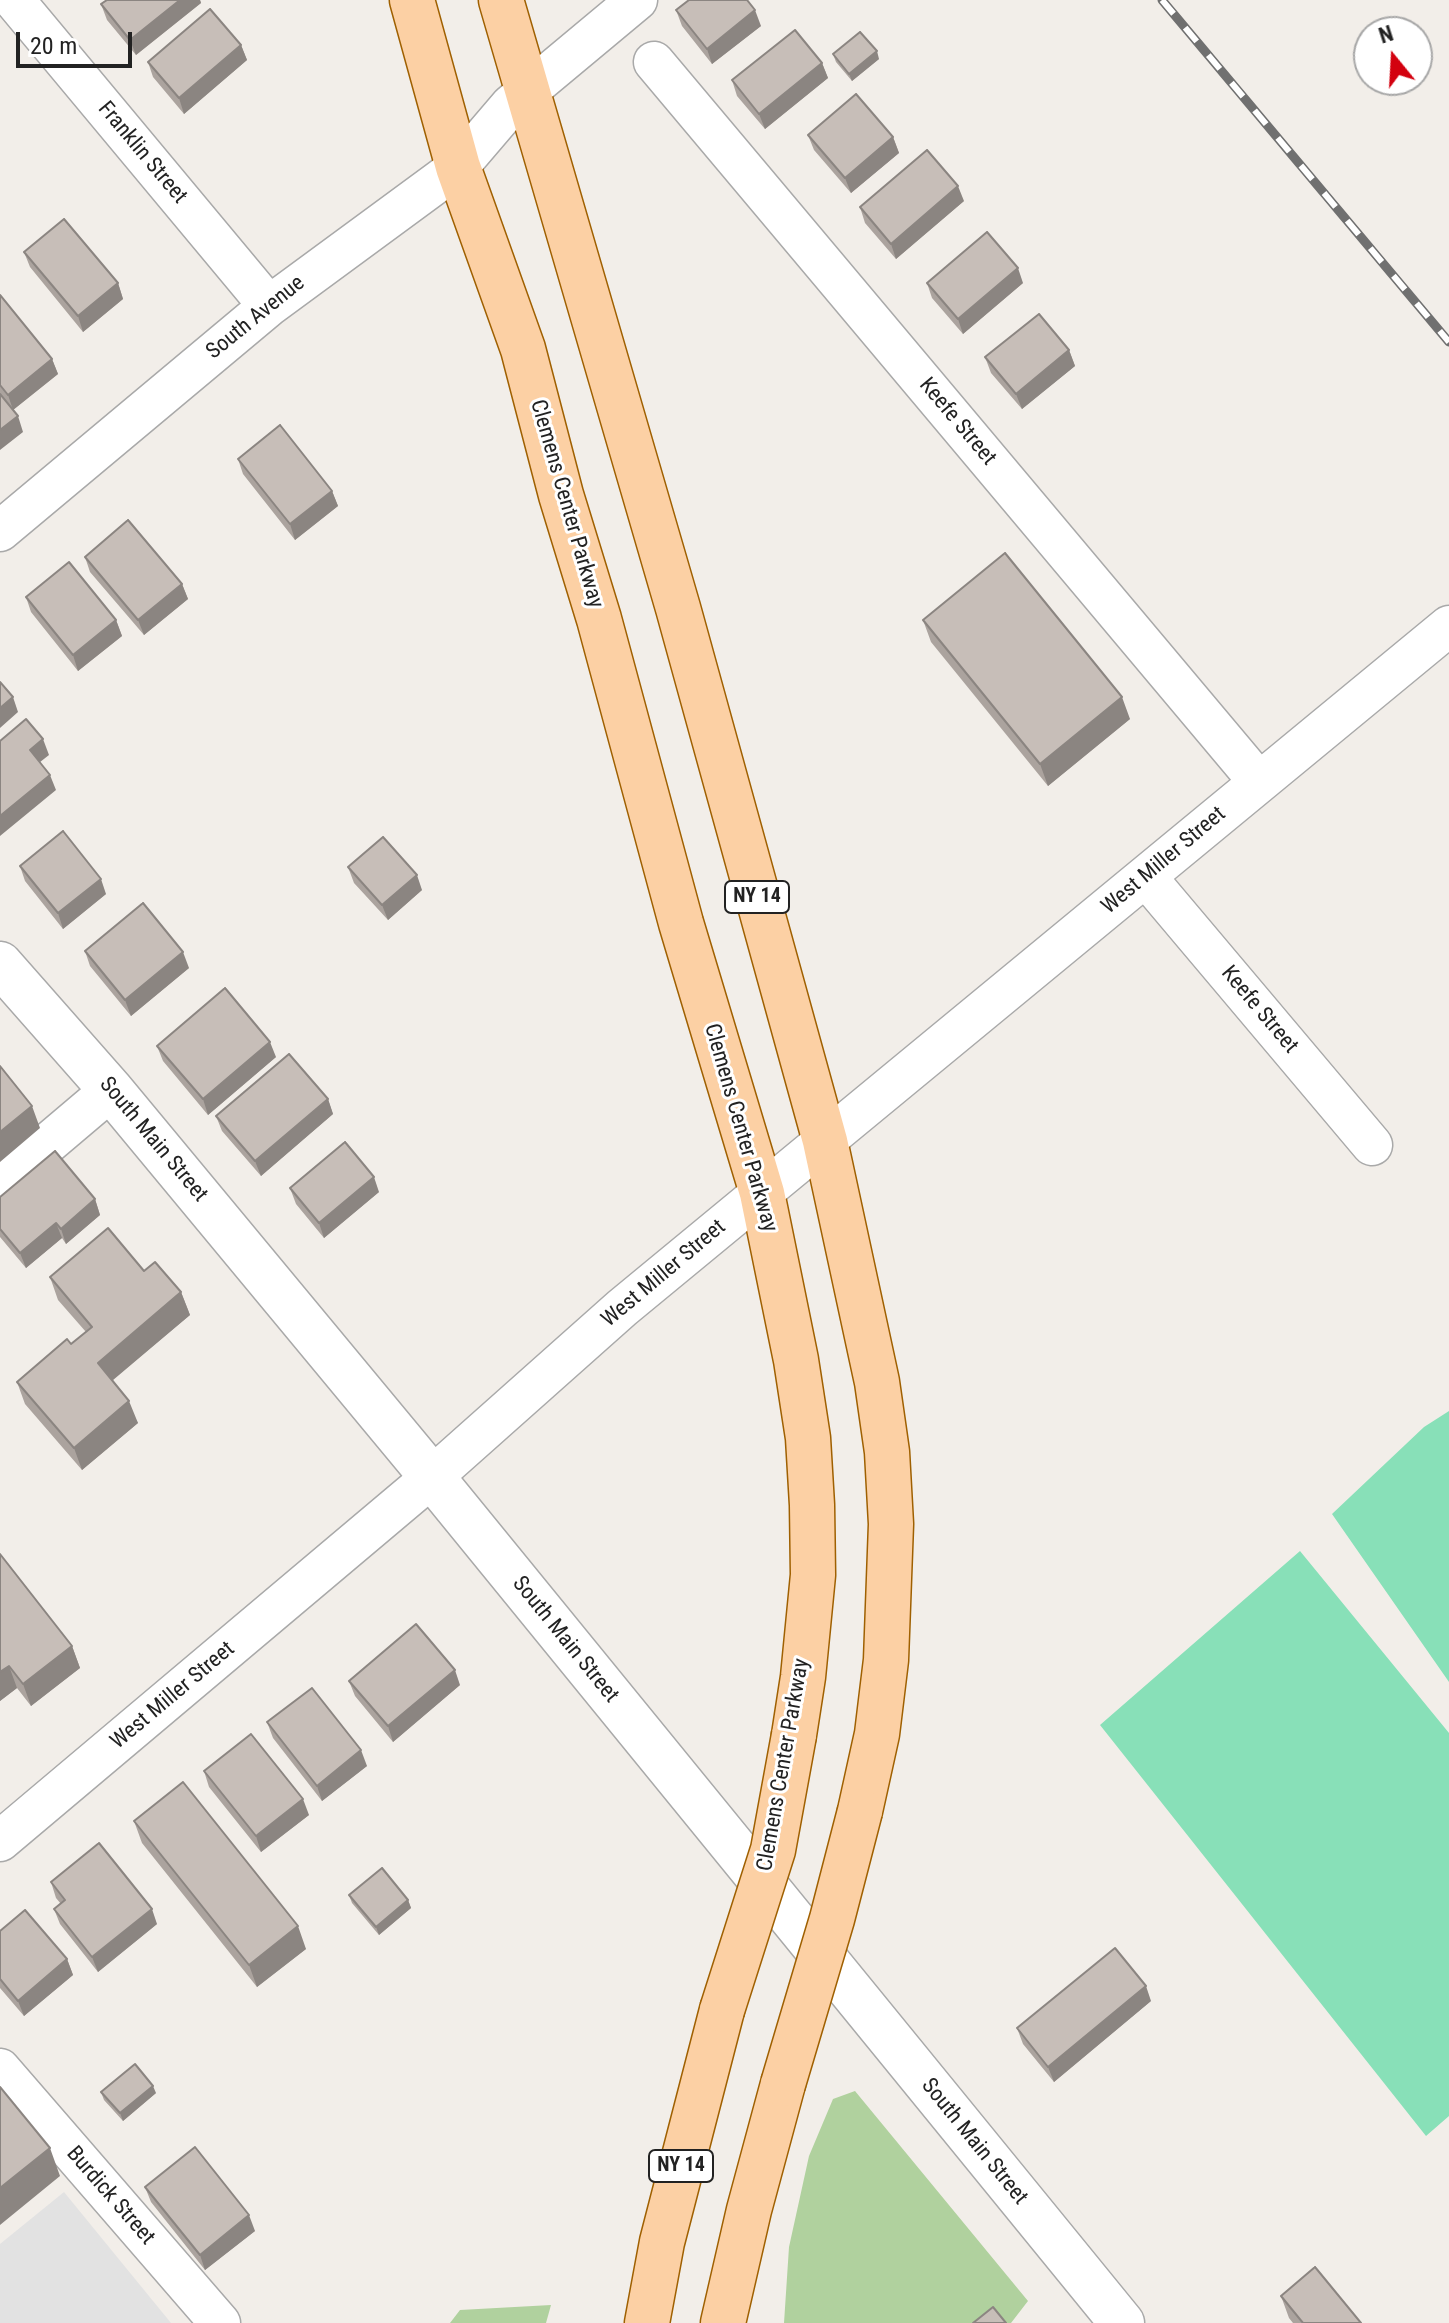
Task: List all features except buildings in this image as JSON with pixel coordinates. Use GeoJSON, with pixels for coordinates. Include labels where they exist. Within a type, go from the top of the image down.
{"type":"FeatureCollection","features":[{"type":"Feature","properties":{"kind":"main road","name":"Clemens Center Parkway"},"geometry":{"type":"LineString","coordinates":[[412,0],[458,167],[523,349],[681,923],[762,1193],[796,1360],[808,1438],[813,1575],[794,1735],[773,1850],[722,2010],[662,2242],[647,2323]]}},
{"type":"Feature","properties":{"kind":"main road","name":"NY 14"},"geometry":{"type":"LineString","coordinates":[[501,0],[520,97],[678,608],[825,1141],[877,1382],[887,1452],[891,1524],[884,1674],[877,1734],[832,1919],[749,2210],[723,2323]]}},
{"type":"Feature","properties":{"kind":"street","name":"Franklin Street"},"geometry":{"type":"LineString","coordinates":[[14,0],[269,306]]}},
{"type":"Feature","properties":{"kind":"street","name":"South Avenue"},"geometry":{"type":"LineString","coordinates":[[0,531],[269,306],[458,167],[520,97],[637,0]]}},
{"type":"Feature","properties":{"kind":"street","name":"Keefe Street"},"geometry":{"type":"LineString","coordinates":[[654,62],[1259,782]]}},
{"type":"Feature","properties":{"kind":"street","name":"West Miller Street"},"geometry":{"type":"LineString","coordinates":[[0,1841],[432,1477],[622,1308],[1449,626]]}},
{"type":"Feature","properties":{"kind":"street","name":"Keefe Street"},"geometry":{"type":"LineString","coordinates":[[1146,877],[1372,1145]]}},
{"type":"Feature","properties":{"kind":"street","name":"South Main Street"},"geometry":{"type":"LineString","coordinates":[[0,964],[111,1090],[432,1477],[1122,2323]]}},
{"type":"Feature","properties":{"kind":"street"},"geometry":{"type":"LineString","coordinates":[[0,1184],[111,1090]]}},
{"type":"Feature","properties":{"kind":"street","name":"Burdick Street"},"geometry":{"type":"LineString","coordinates":[[0,2069],[220,2323]]}},
{"type":"Feature","properties":{"kind":"green space"},"geometry":{"type":"Polygon","coordinates":[[[1449,1411],[1449,1682],[1332,1514],[1424,1427],[1449,1411]]]}},
{"type":"Feature","properties":{"kind":"green space"},"geometry":{"type":"Polygon","coordinates":[[[1300,1551],[1449,1733],[1449,2116],[1426,2136],[1100,1725],[1300,1551]]]}},
{"type":"Feature","properties":{"kind":"green space"},"geometry":{"type":"Polygon","coordinates":[[[855,2091],[1028,2301],[1011,2323],[784,2323],[789,2247],[809,2156],[833,2099],[855,2091]]]}},
{"type":"Feature","properties":{"kind":"green space"},"geometry":{"type":"Polygon","coordinates":[[[551,2305],[546,2323],[450,2323],[460,2310],[551,2305]]]}},
{"type":"Feature","properties":{"kind":"shaded area"},"geometry":{"type":"Polygon","coordinates":[[[64,2192],[171,2323],[0,2323],[0,2244],[64,2192]]]}},
{"type":"Feature","properties":{"kind":"railway"},"geometry":{"type":"LineString","coordinates":[[1162,0],[1449,342]]}}]}
